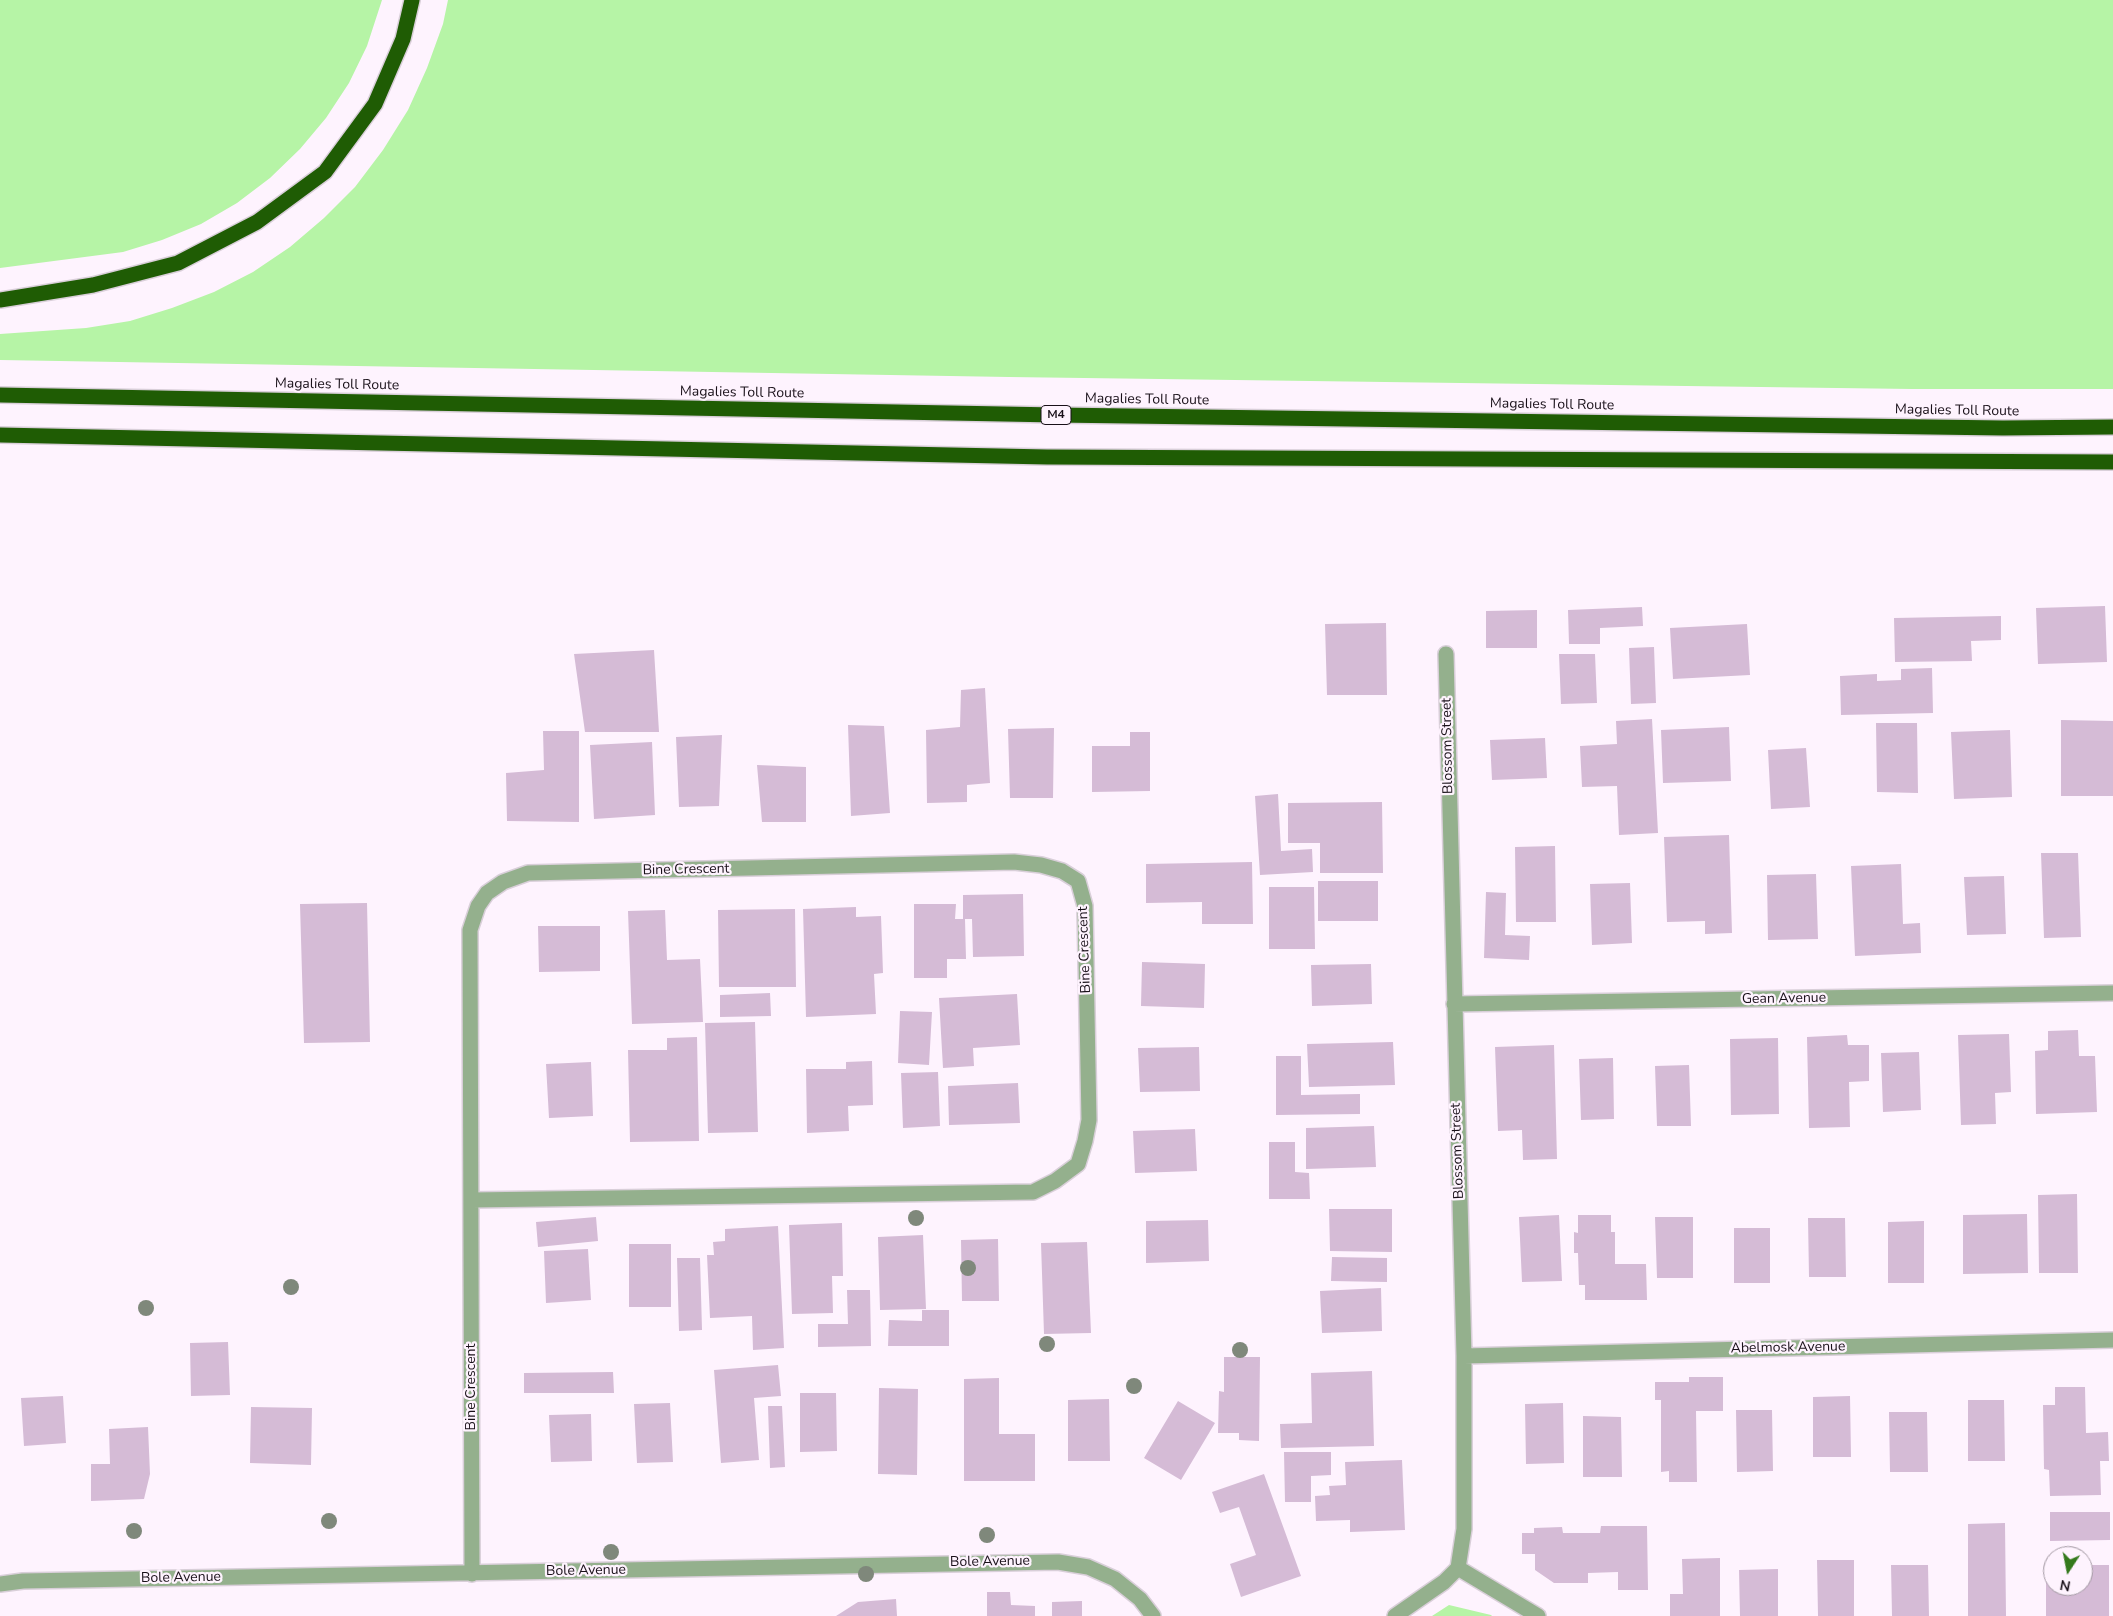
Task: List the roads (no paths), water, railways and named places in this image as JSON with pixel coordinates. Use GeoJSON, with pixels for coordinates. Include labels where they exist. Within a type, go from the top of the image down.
{"type":"FeatureCollection","features":[{"type":"Feature","properties":{"kind":"highway"},"geometry":{"type":"LineString","coordinates":[[0,300],[93,285],[178,263],[257,222],[325,172],[375,104],[403,39],[412,0]]}},
{"type":"Feature","properties":{"kind":"highway","name":"Magalies Toll Route"},"geometry":{"type":"LineString","coordinates":[[0,395],[1046,414],[2003,428],[2113,427]]}},
{"type":"Feature","properties":{"kind":"highway"},"geometry":{"type":"LineString","coordinates":[[0,435],[1047,457],[2113,462]]}},
{"type":"Feature","properties":{"kind":"street","name":"Blossom Street"},"geometry":{"type":"LineString","coordinates":[[1446,654],[1464,1356],[1464,1529],[1458,1568]]}},
{"type":"Feature","properties":{"kind":"street","name":"Bine Crescent"},"geometry":{"type":"LineString","coordinates":[[472,1200],[1033,1192],[1055,1181],[1078,1164],[1089,1120],[1085,906],[1078,881],[1062,871],[1041,865],[1014,862],[528,873],[503,882],[487,893],[478,906],[470,930],[472,1574]]}},
{"type":"Feature","properties":{"kind":"street","name":"Gean Avenue"},"geometry":{"type":"LineString","coordinates":[[1454,1004],[2113,993]]}},
{"type":"Feature","properties":{"kind":"street","name":"Abelmosk Avenue"},"geometry":{"type":"LineString","coordinates":[[1464,1356],[2113,1340]]}},
{"type":"Feature","properties":{"kind":"street","name":"Bole Avenue"},"geometry":{"type":"LineString","coordinates":[[0,1584],[24,1581],[1058,1562],[1088,1567],[1115,1579],[1140,1599],[1153,1616]]}},
{"type":"Feature","properties":{"kind":"street"},"geometry":{"type":"LineString","coordinates":[[1395,1616],[1444,1582],[1458,1568],[1538,1616]]}}]}
